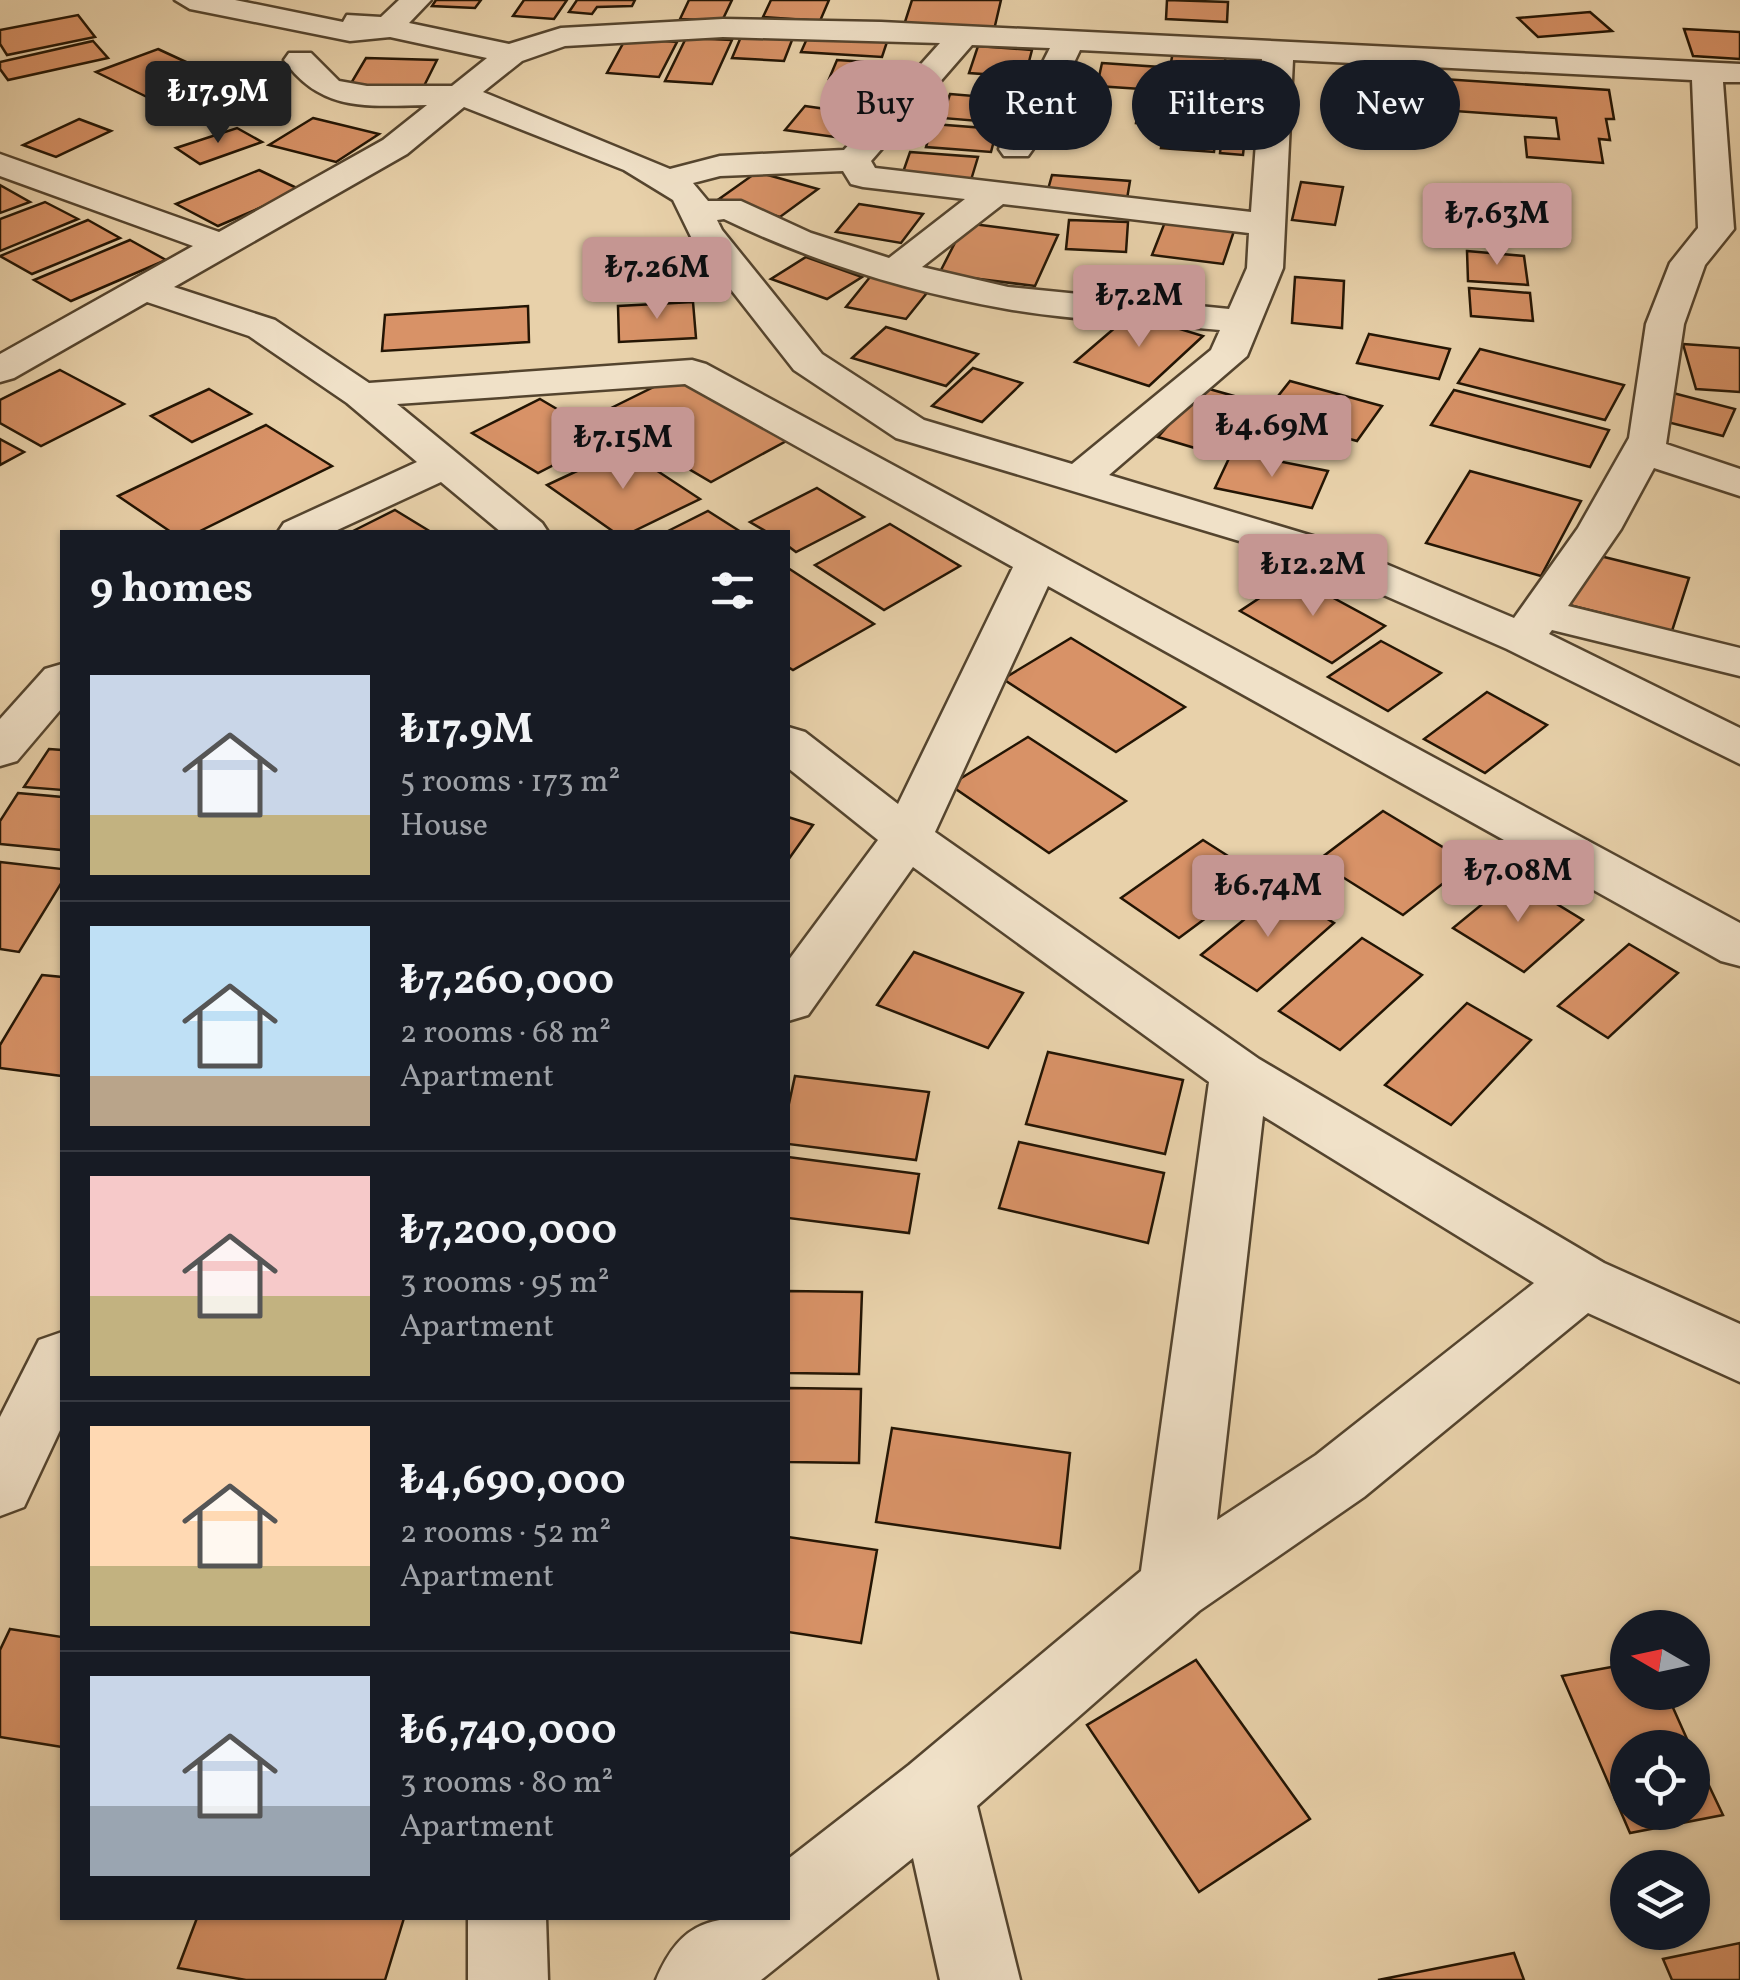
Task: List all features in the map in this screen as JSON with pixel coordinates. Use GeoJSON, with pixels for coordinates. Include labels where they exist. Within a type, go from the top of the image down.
{"type":"FeatureCollection","features":[{"type":"Feature","properties":{"kind":"street"},"geometry":{"type":"LineString","coordinates":[[190,0],[330,30],[385,29],[416,0]]}},
{"type":"Feature","properties":{"kind":"street"},"geometry":{"type":"LineString","coordinates":[[308,0],[385,29],[511,54]]}},
{"type":"Feature","properties":{"kind":"street"},"geometry":{"type":"LineString","coordinates":[[896,32],[904,0]]}},
{"type":"Feature","properties":{"kind":"street"},"geometry":{"type":"LineString","coordinates":[[0,370],[148,290],[395,147],[511,54],[561,37],[722,28],[896,32],[1724,72],[1716,229],[1688,263],[1665,324],[1649,438],[1599,529],[1532,626]]}},
{"type":"Feature","properties":{"kind":"street"},"geometry":{"type":"LineString","coordinates":[[665,180],[720,166],[854,160],[964,35]]}},
{"type":"Feature","properties":{"kind":"street"},"geometry":{"type":"LineString","coordinates":[[1060,60],[1070,40]]}},
{"type":"Feature","properties":{"kind":"street"},"geometry":{"type":"LineString","coordinates":[[1079,479],[1228,356],[1265,268],[1278,50]]}},
{"type":"Feature","properties":{"kind":"street"},"geometry":{"type":"LineString","coordinates":[[300,60],[319,84],[340,93],[460,95],[636,163],[665,180],[687,194],[706,233],[808,362],[910,429],[1321,552],[1532,626],[1740,662]]}},
{"type":"Feature","properties":{"kind":"street"},"geometry":{"type":"LineString","coordinates":[[854,160],[864,177],[1268,226]]}},
{"type":"Feature","properties":{"kind":"street"},"geometry":{"type":"LineString","coordinates":[[0,164],[225,246]]}},
{"type":"Feature","properties":{"kind":"street"},"geometry":{"type":"LineString","coordinates":[[894,271],[998,191]]}},
{"type":"Feature","properties":{"kind":"street"},"geometry":{"type":"LineString","coordinates":[[697,213],[728,208],[798,240],[894,271],[1008,298],[1240,321]]}},
{"type":"Feature","properties":{"kind":"street"},"geometry":{"type":"LineString","coordinates":[[148,290],[262,328],[360,395],[525,530]]}},
{"type":"Feature","properties":{"kind":"street"},"geometry":{"type":"LineString","coordinates":[[360,395],[692,372],[1740,947]]}},
{"type":"Feature","properties":{"kind":"street"},"geometry":{"type":"LineString","coordinates":[[1642,450],[1740,482]]}},
{"type":"Feature","properties":{"kind":"street"},"geometry":{"type":"LineString","coordinates":[[303,530],[445,465]]}},
{"type":"Feature","properties":{"kind":"street"},"geometry":{"type":"LineString","coordinates":[[790,998],[907,838],[1038,560]]}},
{"type":"Feature","properties":{"kind":"street"},"geometry":{"type":"LineString","coordinates":[[1532,626],[1740,748]]}},
{"type":"Feature","properties":{"kind":"street"},"geometry":{"type":"LineString","coordinates":[[0,750],[60,681]]}},
{"type":"Feature","properties":{"kind":"street"},"geometry":{"type":"LineString","coordinates":[[790,745],[907,838],[1239,1074],[1582,1281],[1740,1354]]}},
{"type":"Feature","properties":{"kind":"street"},"geometry":{"type":"LineString","coordinates":[[1174,1588],[1239,1074]]}},
{"type":"Feature","properties":{"kind":"street"},"geometry":{"type":"LineString","coordinates":[[790,1906],[936,1792],[1174,1588],[1340,1476],[1582,1281]]}},
{"type":"Feature","properties":{"kind":"street"},"geometry":{"type":"LineString","coordinates":[[0,1484],[60,1364]]}},
{"type":"Feature","properties":{"kind":"street"},"geometry":{"type":"LineString","coordinates":[[936,1792],[980,1980]]}},
{"type":"Feature","properties":{"kind":"street"},"geometry":{"type":"LineString","coordinates":[[506,1920],[508,1980]]}},
{"type":"Feature","properties":{"kind":"street"},"geometry":{"type":"LineString","coordinates":[[696,1980],[773,1920]]}},
{"type":"Feature","properties":{"kind":"building"},"geometry":{"type":"Polygon","coordinates":[[[436,0],[481,0],[475,8],[432,6],[436,0]]]}},
{"type":"Feature","properties":{"kind":"building"},"geometry":{"type":"Polygon","coordinates":[[[524,0],[567,0],[554,19],[513,16],[524,0]]]}},
{"type":"Feature","properties":{"kind":"building"},"geometry":{"type":"Polygon","coordinates":[[[577,0],[635,0],[632,6],[597,7],[592,14],[569,12],[577,0]]]}},
{"type":"Feature","properties":{"kind":"building"},"geometry":{"type":"Polygon","coordinates":[[[689,0],[732,0],[722,21],[680,19],[689,0]]]}},
{"type":"Feature","properties":{"kind":"building"},"geometry":{"type":"Polygon","coordinates":[[[771,0],[829,0],[820,21],[763,17],[771,0]]]}},
{"type":"Feature","properties":{"kind":"building"},"geometry":{"type":"Polygon","coordinates":[[[912,0],[1001,0],[994,30],[904,25],[912,0]]]}},
{"type":"Feature","properties":{"kind":"building"},"geometry":{"type":"Polygon","coordinates":[[[1167,0],[1228,2],[1227,22],[1166,19],[1167,0]]]}},
{"type":"Feature","properties":{"kind":"building"},"geometry":{"type":"Polygon","coordinates":[[[1590,12],[1612,31],[1538,37],[1518,18],[1590,12]]]}},
{"type":"Feature","properties":{"kind":"building"},"geometry":{"type":"Polygon","coordinates":[[[78,15],[95,37],[7,55],[0,44],[0,30],[78,15]]]}},
{"type":"Feature","properties":{"kind":"building"},"geometry":{"type":"Polygon","coordinates":[[[1684,29],[1740,32],[1740,59],[1693,56],[1684,29]]]}},
{"type":"Feature","properties":{"kind":"building"},"geometry":{"type":"Polygon","coordinates":[[[743,32],[794,35],[784,61],[732,58],[743,32]]]}},
{"type":"Feature","properties":{"kind":"building"},"geometry":{"type":"Polygon","coordinates":[[[809,34],[888,39],[882,57],[801,52],[809,34]]]}},
{"type":"Feature","properties":{"kind":"building"},"geometry":{"type":"Polygon","coordinates":[[[626,38],[677,42],[659,77],[607,73],[626,38]]]}},
{"type":"Feature","properties":{"kind":"building"},"geometry":{"type":"Polygon","coordinates":[[[686,38],[732,40],[712,84],[665,81],[686,38]]]}},
{"type":"Feature","properties":{"kind":"building"},"geometry":{"type":"Polygon","coordinates":[[[93,41],[108,58],[8,80],[0,69],[0,62],[93,41]]]}},
{"type":"Feature","properties":{"kind":"building"},"geometry":{"type":"Polygon","coordinates":[[[978,46],[1032,50],[1029,60],[973,60],[978,46]]]}},
{"type":"Feature","properties":{"kind":"building"},"geometry":{"type":"Polygon","coordinates":[[[158,49],[212,74],[149,98],[96,72],[158,49]]]}},
{"type":"Feature","properties":{"kind":"building"},"geometry":{"type":"Polygon","coordinates":[[[1173,51],[1226,54],[1225,60],[1171,60],[1173,51]]]}},
{"type":"Feature","properties":{"kind":"building"},"geometry":{"type":"Polygon","coordinates":[[[366,58],[437,60],[421,92],[347,90],[366,58]]]}},
{"type":"Feature","properties":{"kind":"building"},"geometry":{"type":"Polygon","coordinates":[[[1112,64],[1132,65],[1132,88],[1112,87],[1112,64]]]}},
{"type":"Feature","properties":{"kind":"building"},"geometry":{"type":"Polygon","coordinates":[[[215,77],[277,95],[219,126],[156,107],[215,77]]]}},
{"type":"Feature","properties":{"kind":"building"},"geometry":{"type":"Polygon","coordinates":[[[1460,80],[1609,90],[1614,119],[1606,119],[1610,140],[1599,139],[1603,163],[1527,157],[1525,137],[1559,139],[1556,118],[1460,111],[1460,80]]]}},
{"type":"Feature","properties":{"kind":"building"},"geometry":{"type":"Polygon","coordinates":[[[969,96],[969,120],[949,119],[949,97],[969,96]]]}},
{"type":"Feature","properties":{"kind":"building"},"geometry":{"type":"Polygon","coordinates":[[[805,106],[820,108],[820,135],[785,130],[805,106]]]}},
{"type":"Feature","properties":{"kind":"building"},"geometry":{"type":"Polygon","coordinates":[[[313,118],[379,134],[336,162],[269,145],[313,118]]]}},
{"type":"Feature","properties":{"kind":"building"},"geometry":{"type":"Polygon","coordinates":[[[79,119],[111,131],[56,157],[23,145],[79,119]]]}},
{"type":"Feature","properties":{"kind":"building"},"geometry":{"type":"Polygon","coordinates":[[[949,125],[969,127],[969,150],[991,152],[949,149],[949,125]]]}},
{"type":"Feature","properties":{"kind":"building"},"geometry":{"type":"Polygon","coordinates":[[[237,128],[262,142],[200,164],[176,148],[237,128]]]}},
{"type":"Feature","properties":{"kind":"building"},"geometry":{"type":"Polygon","coordinates":[[[1220,150],[1244,150],[1243,155],[1220,150]]]}},
{"type":"Feature","properties":{"kind":"building"},"geometry":{"type":"Polygon","coordinates":[[[910,152],[978,157],[971,180],[902,175],[910,152]]]}},
{"type":"Feature","properties":{"kind":"building"},"geometry":{"type":"Polygon","coordinates":[[[259,170],[301,190],[218,226],[176,204],[259,170]]]}},
{"type":"Feature","properties":{"kind":"building"},"geometry":{"type":"Polygon","coordinates":[[[757,172],[818,189],[780,217],[719,199],[757,172]]]}},
{"type":"Feature","properties":{"kind":"building"},"geometry":{"type":"Polygon","coordinates":[[[1052,175],[1130,181],[1127,199],[1047,193],[1052,175]]]}},
{"type":"Feature","properties":{"kind":"building"},"geometry":{"type":"Polygon","coordinates":[[[1301,182],[1343,187],[1335,225],[1292,220],[1301,182]]]}},
{"type":"Feature","properties":{"kind":"building"},"geometry":{"type":"Polygon","coordinates":[[[0,185],[30,202],[0,213],[0,185]]]}},
{"type":"Feature","properties":{"kind":"building"},"geometry":{"type":"Polygon","coordinates":[[[45,202],[78,219],[0,251],[0,219],[45,202]]]}},
{"type":"Feature","properties":{"kind":"building"},"geometry":{"type":"Polygon","coordinates":[[[859,204],[923,214],[901,243],[836,232],[859,204]]]}},
{"type":"Feature","properties":{"kind":"building"},"geometry":{"type":"Polygon","coordinates":[[[88,220],[120,238],[32,274],[0,256],[88,220]]]}},
{"type":"Feature","properties":{"kind":"building"},"geometry":{"type":"Polygon","coordinates":[[[1069,220],[1128,222],[1126,252],[1066,249],[1069,220]]]}},
{"type":"Feature","properties":{"kind":"building"},"geometry":{"type":"Polygon","coordinates":[[[1165,222],[1234,231],[1223,264],[1152,255],[1165,222]]]}},
{"type":"Feature","properties":{"kind":"building"},"geometry":{"type":"Polygon","coordinates":[[[965,223],[1058,235],[1035,286],[939,274],[965,223]]]}},
{"type":"Feature","properties":{"kind":"building"},"geometry":{"type":"Polygon","coordinates":[[[130,240],[166,260],[71,301],[34,280],[130,240]]]}},
{"type":"Feature","properties":{"kind":"building"},"geometry":{"type":"Polygon","coordinates":[[[1467,251],[1524,256],[1528,285],[1468,281],[1467,251]]]}},
{"type":"Feature","properties":{"kind":"building"},"geometry":{"type":"Polygon","coordinates":[[[806,257],[862,277],[827,299],[771,279],[806,257]]]}},
{"type":"Feature","properties":{"kind":"building"},"geometry":{"type":"Polygon","coordinates":[[[874,272],[934,284],[906,319],[846,307],[874,272]]]}},
{"type":"Feature","properties":{"kind":"building"},"geometry":{"type":"Polygon","coordinates":[[[1295,277],[1344,281],[1342,328],[1292,323],[1295,277]]]}},
{"type":"Feature","properties":{"kind":"building"},"geometry":{"type":"Polygon","coordinates":[[[1469,288],[1530,293],[1533,321],[1471,316],[1469,288]]]}},
{"type":"Feature","properties":{"kind":"building"},"geometry":{"type":"Polygon","coordinates":[[[693,302],[696,338],[619,342],[618,306],[693,302]]]}},
{"type":"Feature","properties":{"kind":"building"},"geometry":{"type":"Polygon","coordinates":[[[528,306],[529,342],[382,351],[385,315],[528,306]]]}},
{"type":"Feature","properties":{"kind":"building"},"geometry":{"type":"Polygon","coordinates":[[[1131,314],[1203,336],[1149,386],[1075,362],[1131,314]]]}},
{"type":"Feature","properties":{"kind":"building"},"geometry":{"type":"Polygon","coordinates":[[[886,327],[978,354],[946,386],[852,358],[886,327]]]}},
{"type":"Feature","properties":{"kind":"building"},"geometry":{"type":"Polygon","coordinates":[[[1369,334],[1450,349],[1439,379],[1357,363],[1369,334]]]}},
{"type":"Feature","properties":{"kind":"building"},"geometry":{"type":"Polygon","coordinates":[[[1683,344],[1740,348],[1740,392],[1696,389],[1683,344]]]}},
{"type":"Feature","properties":{"kind":"building"},"geometry":{"type":"Polygon","coordinates":[[[1480,349],[1624,385],[1605,420],[1458,383],[1480,349]]]}},
{"type":"Feature","properties":{"kind":"building"},"geometry":{"type":"Polygon","coordinates":[[[973,368],[1022,383],[982,422],[932,406],[973,368]]]}},
{"type":"Feature","properties":{"kind":"building"},"geometry":{"type":"Polygon","coordinates":[[[60,370],[124,404],[41,446],[0,423],[0,400],[60,370]]]}},
{"type":"Feature","properties":{"kind":"building"},"geometry":{"type":"Polygon","coordinates":[[[676,376],[790,439],[711,482],[597,415],[676,376]]]}},
{"type":"Feature","properties":{"kind":"building"},"geometry":{"type":"Polygon","coordinates":[[[1290,381],[1382,406],[1357,441],[1263,415],[1290,381]]]}},
{"type":"Feature","properties":{"kind":"building"},"geometry":{"type":"Polygon","coordinates":[[[1202,387],[1259,403],[1215,454],[1158,437],[1202,387]]]}},
{"type":"Feature","properties":{"kind":"building"},"geometry":{"type":"Polygon","coordinates":[[[209,389],[251,414],[192,442],[151,416],[209,389]]]}},
{"type":"Feature","properties":{"kind":"building"},"geometry":{"type":"Polygon","coordinates":[[[1454,390],[1609,430],[1590,467],[1431,425],[1454,390]]]}},
{"type":"Feature","properties":{"kind":"building"},"geometry":{"type":"Polygon","coordinates":[[[1673,393],[1735,409],[1723,436],[1659,420],[1673,393]]]}},
{"type":"Feature","properties":{"kind":"building"},"geometry":{"type":"Polygon","coordinates":[[[540,399],[606,438],[538,473],[472,433],[540,399]]]}},
{"type":"Feature","properties":{"kind":"building"},"geometry":{"type":"Polygon","coordinates":[[[266,425],[332,466],[202,530],[168,530],[118,496],[266,425]]]}},
{"type":"Feature","properties":{"kind":"building"},"geometry":{"type":"Polygon","coordinates":[[[0,439],[24,452],[0,465],[0,439]]]}},
{"type":"Feature","properties":{"kind":"building"},"geometry":{"type":"Polygon","coordinates":[[[624,449],[700,499],[636,530],[611,530],[547,485],[624,449]]]}},
{"type":"Feature","properties":{"kind":"building"},"geometry":{"type":"Polygon","coordinates":[[[1232,452],[1328,471],[1312,508],[1215,488],[1232,452]]]}},
{"type":"Feature","properties":{"kind":"building"},"geometry":{"type":"Polygon","coordinates":[[[1470,471],[1581,501],[1541,576],[1426,543],[1470,471]]]}},
{"type":"Feature","properties":{"kind":"building"},"geometry":{"type":"Polygon","coordinates":[[[817,488],[864,517],[796,552],[790,548],[790,530],[764,530],[750,522],[817,488]]]}},
{"type":"Feature","properties":{"kind":"building"},"geometry":{"type":"Polygon","coordinates":[[[395,510],[428,530],[355,530],[395,510]]]}},
{"type":"Feature","properties":{"kind":"building"},"geometry":{"type":"Polygon","coordinates":[[[708,511],[738,530],[670,530],[708,511]]]}},
{"type":"Feature","properties":{"kind":"building"},"geometry":{"type":"Polygon","coordinates":[[[890,524],[960,566],[884,610],[815,565],[890,524]]]}},
{"type":"Feature","properties":{"kind":"building"},"geometry":{"type":"Polygon","coordinates":[[[1588,553],[1689,578],[1672,631],[1569,605],[1588,553]]]}},
{"type":"Feature","properties":{"kind":"building"},"geometry":{"type":"Polygon","coordinates":[[[790,569],[874,624],[790,668],[790,569]]]}},
{"type":"Feature","properties":{"kind":"building"},"geometry":{"type":"Polygon","coordinates":[[[1293,576],[1385,626],[1332,663],[1240,611],[1293,576]]]}},
{"type":"Feature","properties":{"kind":"building"},"geometry":{"type":"Polygon","coordinates":[[[1071,638],[1185,707],[1116,752],[1003,679],[1071,638]]]}},
{"type":"Feature","properties":{"kind":"building"},"geometry":{"type":"Polygon","coordinates":[[[1381,641],[1441,673],[1388,711],[1328,677],[1381,641]]]}},
{"type":"Feature","properties":{"kind":"building"},"geometry":{"type":"Polygon","coordinates":[[[1487,692],[1547,725],[1485,773],[1424,739],[1487,692]]]}},
{"type":"Feature","properties":{"kind":"building"},"geometry":{"type":"Polygon","coordinates":[[[1028,737],[1126,801],[1049,853],[950,785],[1028,737]]]}},
{"type":"Feature","properties":{"kind":"building"},"geometry":{"type":"Polygon","coordinates":[[[49,749],[60,750],[60,790],[24,787],[49,749]]]}},
{"type":"Feature","properties":{"kind":"building"},"geometry":{"type":"Polygon","coordinates":[[[18,793],[60,797],[60,850],[0,844],[0,821],[18,793]]]}},
{"type":"Feature","properties":{"kind":"building"},"geometry":{"type":"Polygon","coordinates":[[[1383,811],[1469,863],[1403,915],[1317,861],[1383,811]]]}},
{"type":"Feature","properties":{"kind":"building"},"geometry":{"type":"Polygon","coordinates":[[[790,818],[813,825],[790,857],[790,818]]]}},
{"type":"Feature","properties":{"kind":"building"},"geometry":{"type":"Polygon","coordinates":[[[1203,840],[1261,877],[1179,938],[1121,898],[1203,840]]]}},
{"type":"Feature","properties":{"kind":"building"},"geometry":{"type":"Polygon","coordinates":[[[0,862],[60,869],[60,885],[19,952],[0,949],[0,862]]]}},
{"type":"Feature","properties":{"kind":"building"},"geometry":{"type":"Polygon","coordinates":[[[1514,878],[1583,920],[1524,972],[1453,928],[1514,878]]]}},
{"type":"Feature","properties":{"kind":"building"},"geometry":{"type":"Polygon","coordinates":[[[1280,890],[1334,923],[1257,991],[1201,955],[1280,890]]]}},
{"type":"Feature","properties":{"kind":"building"},"geometry":{"type":"Polygon","coordinates":[[[1362,938],[1422,975],[1340,1050],[1279,1011],[1362,938]]]}},
{"type":"Feature","properties":{"kind":"building"},"geometry":{"type":"Polygon","coordinates":[[[1629,944],[1678,973],[1608,1038],[1558,1006],[1629,944]]]}},
{"type":"Feature","properties":{"kind":"building"},"geometry":{"type":"Polygon","coordinates":[[[914,952],[1023,993],[988,1048],[877,1005],[914,952]]]}},
{"type":"Feature","properties":{"kind":"building"},"geometry":{"type":"Polygon","coordinates":[[[42,975],[60,977],[60,1076],[0,1068],[0,1045],[42,975]]]}},
{"type":"Feature","properties":{"kind":"building"},"geometry":{"type":"Polygon","coordinates":[[[1467,1003],[1531,1040],[1451,1125],[1385,1085],[1467,1003]]]}},
{"type":"Feature","properties":{"kind":"building"},"geometry":{"type":"Polygon","coordinates":[[[1048,1052],[1183,1080],[1165,1154],[1026,1124],[1048,1052]]]}},
{"type":"Feature","properties":{"kind":"building"},"geometry":{"type":"Polygon","coordinates":[[[795,1076],[929,1092],[916,1160],[790,1144],[790,1099],[795,1076]]]}},
{"type":"Feature","properties":{"kind":"building"},"geometry":{"type":"Polygon","coordinates":[[[1019,1142],[1164,1173],[1148,1243],[999,1208],[1019,1142]]]}},
{"type":"Feature","properties":{"kind":"building"},"geometry":{"type":"Polygon","coordinates":[[[790,1157],[919,1174],[909,1233],[790,1218],[790,1157]]]}},
{"type":"Feature","properties":{"kind":"building"},"geometry":{"type":"Polygon","coordinates":[[[790,1291],[862,1292],[859,1374],[790,1373],[790,1291]]]}},
{"type":"Feature","properties":{"kind":"building"},"geometry":{"type":"Polygon","coordinates":[[[790,1388],[861,1389],[859,1463],[790,1462],[790,1388]]]}},
{"type":"Feature","properties":{"kind":"building"},"geometry":{"type":"Polygon","coordinates":[[[892,1428],[1070,1453],[1060,1548],[876,1522],[892,1428]]]}},
{"type":"Feature","properties":{"kind":"building"},"geometry":{"type":"Polygon","coordinates":[[[790,1537],[877,1550],[861,1643],[790,1632],[790,1537]]]}},
{"type":"Feature","properties":{"kind":"building"},"geometry":{"type":"Polygon","coordinates":[[[10,1629],[60,1637],[60,1747],[0,1737],[0,1650],[10,1629]]]}},
{"type":"Feature","properties":{"kind":"building"},"geometry":{"type":"Polygon","coordinates":[[[1196,1660],[1310,1819],[1199,1892],[1087,1725],[1196,1660]]]}},
{"type":"Feature","properties":{"kind":"building"},"geometry":{"type":"Polygon","coordinates":[[[1610,1667],[1610,1710],[1674,1710],[1683,1730],[1610,1730],[1610,1787],[1562,1676],[1610,1667]]]}},
{"type":"Feature","properties":{"kind":"building"},"geometry":{"type":"Polygon","coordinates":[[[1710,1788],[1723,1815],[1710,1818],[1710,1788]]]}},
{"type":"Feature","properties":{"kind":"building"},"geometry":{"type":"Polygon","coordinates":[[[196,1920],[403,1920],[385,1980],[246,1980],[178,1968],[196,1920]]]}},
{"type":"Feature","properties":{"kind":"building"},"geometry":{"type":"Polygon","coordinates":[[[1740,1943],[1740,1980],[1672,1980],[1663,1959],[1740,1943]]]}},
{"type":"Feature","properties":{"kind":"building"},"geometry":{"type":"Polygon","coordinates":[[[1514,1953],[1524,1980],[1378,1980],[1514,1953]]]}}]}
